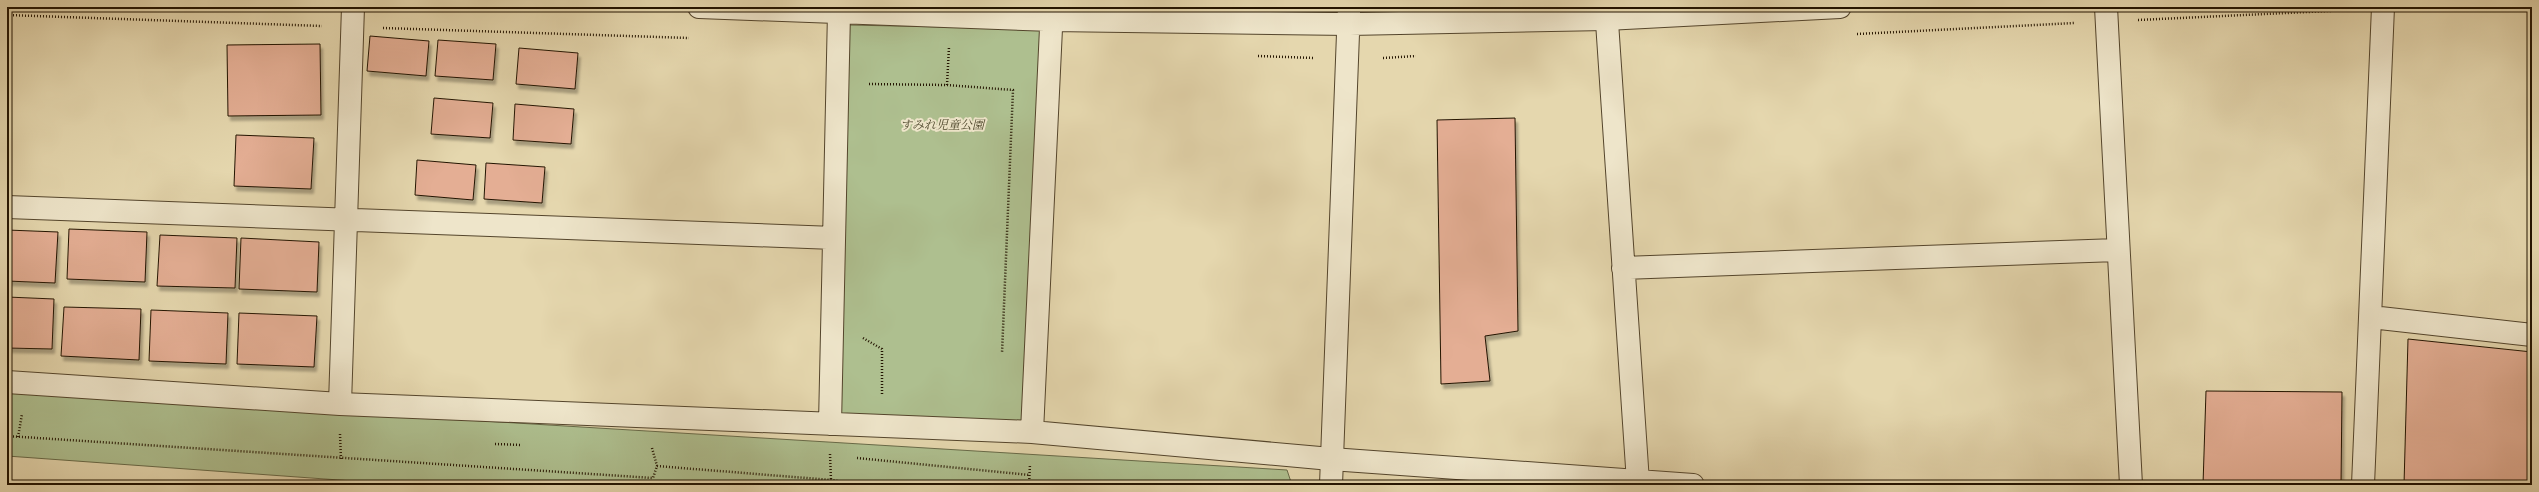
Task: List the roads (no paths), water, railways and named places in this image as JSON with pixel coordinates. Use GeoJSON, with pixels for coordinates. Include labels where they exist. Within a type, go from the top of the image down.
{"type":"FeatureCollection","features":[{"type":"Feature","properties":{"kind":"street"},"geometry":{"type":"LineString","coordinates":[[699,7],[839,12],[1349,16],[1606,13],[1840,7]]}},
{"type":"Feature","properties":{"kind":"street"},"geometry":{"type":"LineString","coordinates":[[2363,485],[2383,7]]}},
{"type":"Feature","properties":{"kind":"street"},"geometry":{"type":"LineString","coordinates":[[830,424],[839,12]]}},
{"type":"Feature","properties":{"kind":"street"},"geometry":{"type":"LineString","coordinates":[[1606,13],[1638,482]]}},
{"type":"Feature","properties":{"kind":"street"},"geometry":{"type":"LineString","coordinates":[[1032,432],[1052,14]]}},
{"type":"Feature","properties":{"kind":"street"},"geometry":{"type":"LineString","coordinates":[[2106,14],[2117,250],[2131,485]]}},
{"type":"Feature","properties":{"kind":"street"},"geometry":{"type":"LineString","coordinates":[[1331,485],[1349,16]]}},
{"type":"Feature","properties":{"kind":"street"},"geometry":{"type":"LineString","coordinates":[[340,404],[353,17]]}},
{"type":"Feature","properties":{"kind":"street"},"geometry":{"type":"LineString","coordinates":[[7,208],[834,238]]}},
{"type":"Feature","properties":{"kind":"street"},"geometry":{"type":"LineString","coordinates":[[1623,268],[2117,250]]}},
{"type":"Feature","properties":{"kind":"street"},"geometry":{"type":"LineString","coordinates":[[2371,317],[2532,335]]}},
{"type":"Feature","properties":{"kind":"street"},"geometry":{"type":"LineString","coordinates":[[7,382],[340,404],[1032,432],[1331,459],[1693,485]]}},
{"type":"Feature","properties":{"kind":"park label","name":"すみれ児童公園"},"geometry":{"type":"Point","coordinates":[942,125]}}]}
